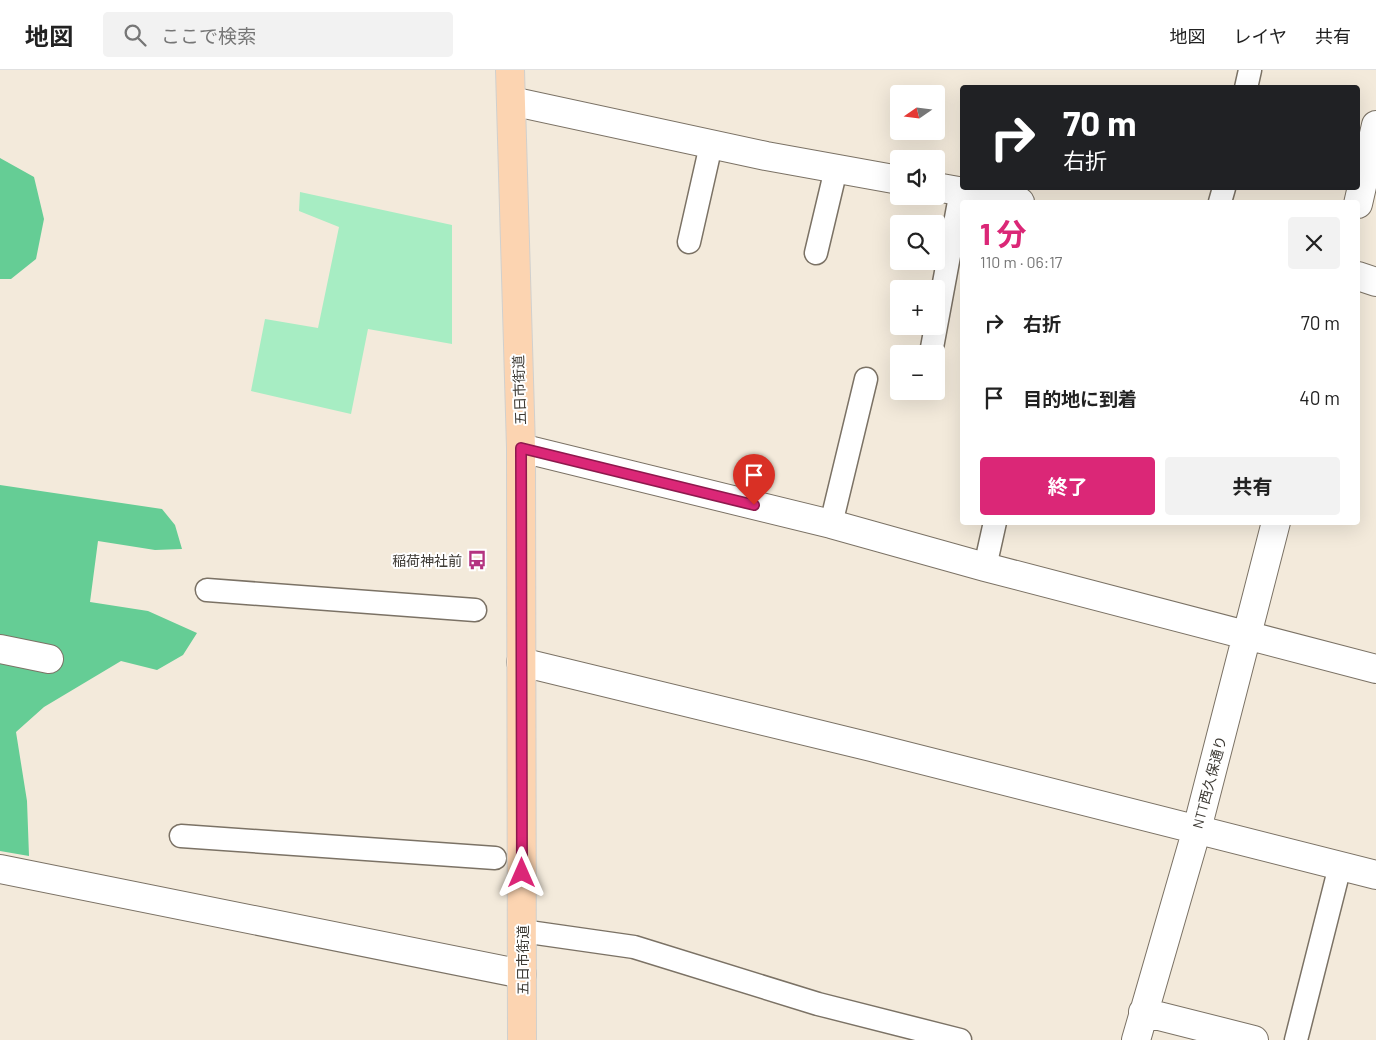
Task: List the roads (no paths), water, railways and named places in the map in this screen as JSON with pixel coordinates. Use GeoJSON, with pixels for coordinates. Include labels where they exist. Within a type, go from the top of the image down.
{"type":"FeatureCollection","features":[{"type":"Feature","properties":{"kind":"main road","name":"五日市街道"},"geometry":{"type":"LineString","coordinates":[[510,70],[521,448],[522,1040]]}},
{"type":"Feature","properties":{"kind":"street"},"geometry":{"type":"LineString","coordinates":[[511,101],[711,145],[890,178]]}},
{"type":"Feature","properties":{"kind":"street"},"geometry":{"type":"LineString","coordinates":[[1359,200],[1376,125]]}},
{"type":"Feature","properties":{"kind":"street"},"geometry":{"type":"LineString","coordinates":[[949,189],[1009,200]]}},
{"type":"Feature","properties":{"kind":"street"},"geometry":{"type":"LineString","coordinates":[[1360,277],[1376,282]]}},
{"type":"Feature","properties":{"kind":"street"},"geometry":{"type":"LineString","coordinates":[[521,448],[830,524],[985,567],[1376,669]]}},
{"type":"Feature","properties":{"kind":"street","name":"NTT西久保通り"},"geometry":{"type":"LineString","coordinates":[[1136,1040],[1197,829],[1275,525]]}},
{"type":"Feature","properties":{"kind":"street"},"geometry":{"type":"LineString","coordinates":[[0,649],[49,659]]}},
{"type":"Feature","properties":{"kind":"street"},"geometry":{"type":"LineString","coordinates":[[521,662],[1197,829],[1376,876]]}},
{"type":"Feature","properties":{"kind":"street"},"geometry":{"type":"LineString","coordinates":[[0,869],[522,974]]}},
{"type":"Feature","properties":{"kind":"street"},"geometry":{"type":"LineString","coordinates":[[1143,1012],[1254,1040]]}},
{"type":"Feature","properties":{"kind":"lane"},"geometry":{"type":"LineString","coordinates":[[1247,85],[1250,70]]}},
{"type":"Feature","properties":{"kind":"lane"},"geometry":{"type":"LineString","coordinates":[[689,242],[711,145]]}},
{"type":"Feature","properties":{"kind":"lane"},"geometry":{"type":"LineString","coordinates":[[816,252],[836,169]]}},
{"type":"Feature","properties":{"kind":"lane"},"geometry":{"type":"LineString","coordinates":[[940,280],[949,189]]}},
{"type":"Feature","properties":{"kind":"lane"},"geometry":{"type":"LineString","coordinates":[[830,524],[866,379]]}},
{"type":"Feature","properties":{"kind":"lane"},"geometry":{"type":"LineString","coordinates":[[985,567],[994,525]]}},
{"type":"Feature","properties":{"kind":"lane"},"geometry":{"type":"LineString","coordinates":[[207,590],[474,610]]}},
{"type":"Feature","properties":{"kind":"lane"},"geometry":{"type":"LineString","coordinates":[[181,836],[495,858]]}},
{"type":"Feature","properties":{"kind":"lane"},"geometry":{"type":"LineString","coordinates":[[1296,1040],[1340,866]]}},
{"type":"Feature","properties":{"kind":"lane"},"geometry":{"type":"LineString","coordinates":[[522,931],[634,947],[818,1004],[960,1040]]}},
{"type":"Feature","properties":{"kind":"place","name":"稲荷神社前"},"geometry":{"type":"Point","coordinates":[477,560]}}]}
